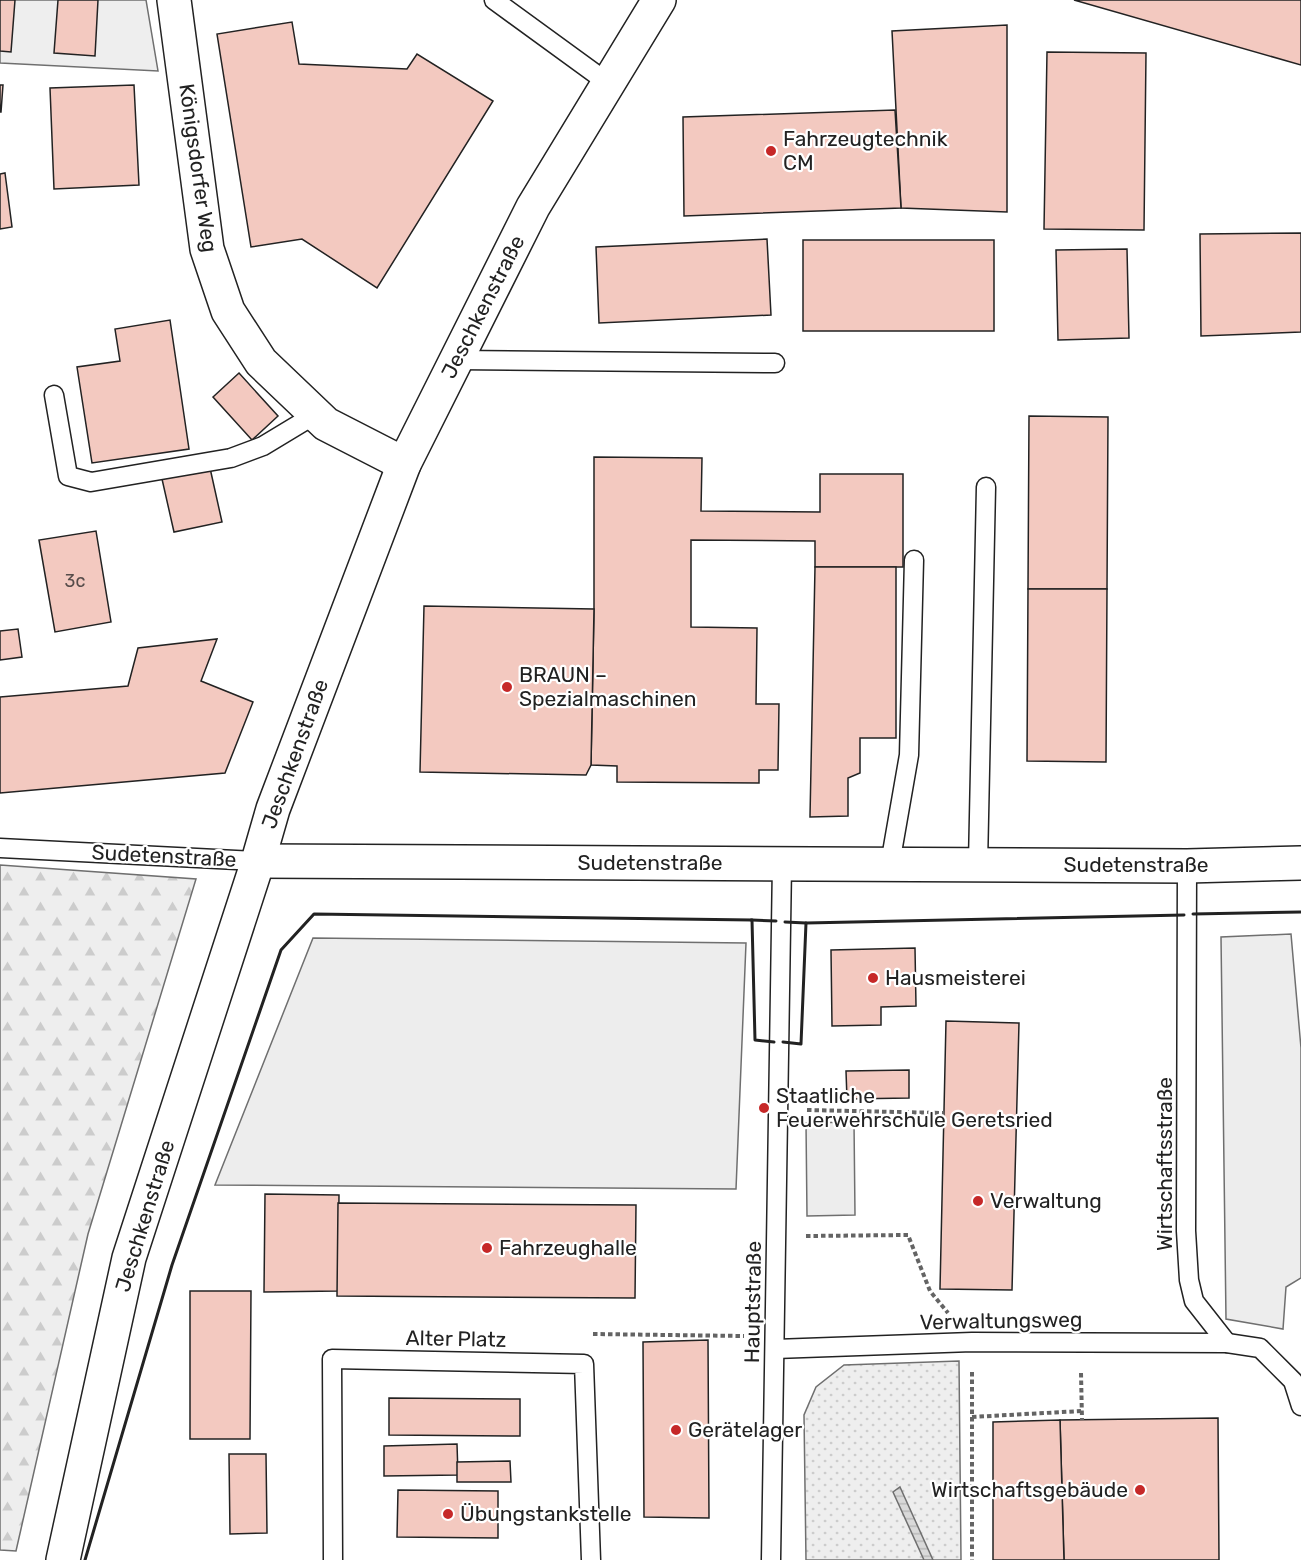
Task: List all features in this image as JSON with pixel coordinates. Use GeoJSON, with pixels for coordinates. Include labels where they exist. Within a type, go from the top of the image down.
{"type":"FeatureCollection","features":[{"type":"Feature","properties":{"kind":"street","name":"Königsdorfer Weg"},"geometry":{"type":"LineString","coordinates":[[174,0],[207,249],[228,311],[261,362],[326,424],[404,465]]}},
{"type":"Feature","properties":{"kind":"street","name":"Jeschkenstraße"},"geometry":{"type":"LineString","coordinates":[[63,1560],[129,1258],[258,861],[273,808],[404,465],[533,207],[659,0]]}},
{"type":"Feature","properties":{"kind":"street","name":"Sudetenstraße"},"geometry":{"type":"LineString","coordinates":[[258,861],[1187,866],[1301,863]]}},
{"type":"Feature","properties":{"kind":"lane"},"geometry":{"type":"LineString","coordinates":[[494,0],[608,83]]}},
{"type":"Feature","properties":{"kind":"lane"},"geometry":{"type":"LineString","coordinates":[[456,360],[775,363]]}},
{"type":"Feature","properties":{"kind":"lane"},"geometry":{"type":"LineString","coordinates":[[54,395],[68,476],[91,482],[231,458],[263,446],[316,414]]}},
{"type":"Feature","properties":{"kind":"lane"},"geometry":{"type":"LineString","coordinates":[[978,864],[986,487]]}},
{"type":"Feature","properties":{"kind":"lane"},"geometry":{"type":"LineString","coordinates":[[890,864],[909,755],[914,560]]}},
{"type":"Feature","properties":{"kind":"lane","name":"Sudetenstraße"},"geometry":{"type":"LineString","coordinates":[[0,848],[258,861]]}},
{"type":"Feature","properties":{"kind":"lane","name":"Hauptstraße"},"geometry":{"type":"LineString","coordinates":[[771,1560],[782,864]]}},
{"type":"Feature","properties":{"kind":"lane","name":"Wirtschaftsstraße"},"geometry":{"type":"LineString","coordinates":[[1187,866],[1186,1231],[1189,1280],[1194,1300],[1227,1343]]}},
{"type":"Feature","properties":{"kind":"lane","name":"Verwaltungsweg"},"geometry":{"type":"LineString","coordinates":[[775,1343],[1227,1343]]}},
{"type":"Feature","properties":{"kind":"lane"},"geometry":{"type":"LineString","coordinates":[[1227,1343],[1260,1348],[1293,1381],[1301,1406]]}},
{"type":"Feature","properties":{"kind":"lane","name":"Alter Platz"},"geometry":{"type":"LineString","coordinates":[[333,1560],[332,1359],[584,1364]]}},
{"type":"Feature","properties":{"kind":"lane"},"geometry":{"type":"LineString","coordinates":[[584,1364],[591,1560]]}},
{"type":"Feature","properties":{"kind":"path"},"geometry":{"type":"LineString","coordinates":[[779,1110],[944,1113]]}},
{"type":"Feature","properties":{"kind":"path"},"geometry":{"type":"LineString","coordinates":[[777,1237],[908,1235],[930,1291],[972,1342],[972,1560]]}},
{"type":"Feature","properties":{"kind":"path"},"geometry":{"type":"LineString","coordinates":[[584,1364],[584,1334],[775,1343]]}},
{"type":"Feature","properties":{"kind":"path"},"geometry":{"type":"LineString","coordinates":[[1080,1342],[1082,1420]]}},
{"type":"Feature","properties":{"kind":"path"},"geometry":{"type":"LineString","coordinates":[[972,1417],[1081,1411]]}},
{"type":"Feature","properties":{"kind":"green space"},"geometry":{"type":"Polygon","coordinates":[[[0,0],[146,0],[158,71],[0,63],[0,0]]]}},
{"type":"Feature","properties":{"kind":"green space"},"geometry":{"type":"Polygon","coordinates":[[[0,865],[196,879],[88,1234],[16,1551],[0,1550],[0,865]]]}},
{"type":"Feature","properties":{"kind":"green space"},"geometry":{"type":"Polygon","coordinates":[[[959,1361],[961,1560],[806,1560],[804,1415],[816,1387],[844,1365],[959,1361]]]}},
{"type":"Feature","properties":{"kind":"shaded area"},"geometry":{"type":"Polygon","coordinates":[[[1291,934],[1301,1048],[1301,1278],[1286,1287],[1283,1329],[1226,1319],[1221,937],[1291,934]]]}},
{"type":"Feature","properties":{"kind":"shaded area"},"geometry":{"type":"Polygon","coordinates":[[[313,938],[746,943],[736,1189],[215,1185],[313,938]]]}},
{"type":"Feature","properties":{"kind":"shaded area"},"geometry":{"type":"Polygon","coordinates":[[[854,1122],[855,1215],[807,1216],[806,1123],[854,1122]]]}},
{"type":"Feature","properties":{"kind":"shaded area"},"geometry":{"type":"Polygon","coordinates":[[[900,1487],[933,1560],[924,1560],[893,1492],[900,1487]]]}},
{"type":"Feature","properties":{"kind":"building"},"geometry":{"type":"Polygon","coordinates":[[[0,0],[15,0],[11,52],[0,51],[0,0]]]}},
{"type":"Feature","properties":{"kind":"building"},"geometry":{"type":"Polygon","coordinates":[[[58,0],[98,0],[95,56],[54,53],[58,0]]]}},
{"type":"Feature","properties":{"kind":"building"},"geometry":{"type":"Polygon","coordinates":[[[1074,0],[1301,0],[1301,65],[1074,0]]]}},
{"type":"Feature","properties":{"kind":"building"},"geometry":{"type":"Polygon","coordinates":[[[292,22],[299,64],[407,69],[417,54],[493,101],[377,288],[302,239],[251,247],[217,34],[292,22]]]}},
{"type":"Feature","properties":{"kind":"building"},"geometry":{"type":"Polygon","coordinates":[[[1007,25],[1007,212],[901,208],[892,31],[1007,25]]]}},
{"type":"Feature","properties":{"kind":"building"},"geometry":{"type":"Polygon","coordinates":[[[1047,52],[1146,53],[1144,230],[1044,229],[1047,52]]]}},
{"type":"Feature","properties":{"kind":"building"},"geometry":{"type":"Polygon","coordinates":[[[0,85],[3,85],[1,112],[0,112],[0,85]]]}},
{"type":"Feature","properties":{"kind":"building"},"geometry":{"type":"Polygon","coordinates":[[[134,85],[139,185],[54,189],[50,88],[134,85]]]}},
{"type":"Feature","properties":{"kind":"building"},"geometry":{"type":"Polygon","coordinates":[[[895,110],[901,208],[684,216],[683,117],[895,110]]]}},
{"type":"Feature","properties":{"kind":"building"},"geometry":{"type":"Polygon","coordinates":[[[5,173],[12,227],[0,229],[0,174],[5,173]]]}},
{"type":"Feature","properties":{"kind":"building"},"geometry":{"type":"Polygon","coordinates":[[[1301,233],[1301,332],[1201,336],[1200,234],[1301,233]]]}},
{"type":"Feature","properties":{"kind":"building"},"geometry":{"type":"Polygon","coordinates":[[[767,239],[771,315],[599,323],[596,247],[767,239]]]}},
{"type":"Feature","properties":{"kind":"building"},"geometry":{"type":"Polygon","coordinates":[[[803,240],[994,240],[994,331],[803,331],[803,240]]]}},
{"type":"Feature","properties":{"kind":"building"},"geometry":{"type":"Polygon","coordinates":[[[1127,249],[1129,338],[1058,340],[1056,250],[1127,249]]]}},
{"type":"Feature","properties":{"kind":"building"},"geometry":{"type":"Polygon","coordinates":[[[170,320],[189,449],[92,463],[77,367],[120,361],[115,329],[170,320]]]}},
{"type":"Feature","properties":{"kind":"building"},"geometry":{"type":"Polygon","coordinates":[[[239,373],[278,416],[252,440],[213,397],[239,373]]]}},
{"type":"Feature","properties":{"kind":"building"},"geometry":{"type":"Polygon","coordinates":[[[1029,416],[1108,417],[1107,589],[1028,589],[1029,416]]]}},
{"type":"Feature","properties":{"kind":"building"},"geometry":{"type":"Polygon","coordinates":[[[594,457],[702,458],[701,511],[820,512],[820,474],[903,474],[903,567],[815,567],[815,541],[691,540],[691,627],[757,628],[756,704],[779,704],[778,770],[759,770],[759,783],[617,782],[617,766],[591,765],[594,457]]]}},
{"type":"Feature","properties":{"kind":"building"},"geometry":{"type":"Polygon","coordinates":[[[210,468],[222,522],[174,532],[162,479],[210,468]]]}},
{"type":"Feature","properties":{"kind":"building"},"geometry":{"type":"Polygon","coordinates":[[[96,531],[111,622],[55,632],[39,540],[96,531]]]}},
{"type":"Feature","properties":{"kind":"building"},"geometry":{"type":"Polygon","coordinates":[[[815,567],[896,567],[896,738],[860,738],[860,773],[848,778],[848,816],[810,817],[815,567]]]}},
{"type":"Feature","properties":{"kind":"building"},"geometry":{"type":"Polygon","coordinates":[[[1028,589],[1107,589],[1106,762],[1027,761],[1028,589]]]}},
{"type":"Feature","properties":{"kind":"building","name":"BRAUN – Spezialmaschinen"},"geometry":{"type":"Polygon","coordinates":[[[424,606],[594,609],[591,765],[586,775],[420,772],[424,606]]]}},
{"type":"Feature","properties":{"kind":"building"},"geometry":{"type":"Polygon","coordinates":[[[18,629],[22,657],[0,660],[0,631],[18,629]]]}},
{"type":"Feature","properties":{"kind":"building"},"geometry":{"type":"Polygon","coordinates":[[[217,639],[201,681],[253,702],[225,773],[0,793],[0,697],[128,686],[138,648],[217,639]]]}},
{"type":"Feature","properties":{"kind":"building","name":"Hausmeisterei"},"geometry":{"type":"Polygon","coordinates":[[[915,948],[916,1006],[881,1007],[881,1025],[832,1026],[831,950],[915,948]]]}},
{"type":"Feature","properties":{"kind":"building","name":"Verwaltung"},"geometry":{"type":"Polygon","coordinates":[[[946,1021],[1019,1023],[1012,1290],[940,1289],[946,1021]]]}},
{"type":"Feature","properties":{"kind":"building"},"geometry":{"type":"Polygon","coordinates":[[[909,1070],[909,1098],[847,1099],[846,1071],[909,1070]]]}},
{"type":"Feature","properties":{"kind":"building"},"geometry":{"type":"Polygon","coordinates":[[[265,1194],[339,1195],[338,1291],[264,1292],[265,1194]]]}},
{"type":"Feature","properties":{"kind":"building","name":"Fahrzeughalle"},"geometry":{"type":"Polygon","coordinates":[[[338,1203],[636,1205],[635,1298],[337,1296],[338,1203]]]}},
{"type":"Feature","properties":{"kind":"building"},"geometry":{"type":"Polygon","coordinates":[[[190,1291],[251,1291],[250,1439],[190,1439],[190,1291]]]}},
{"type":"Feature","properties":{"kind":"building","name":"Gerätelager"},"geometry":{"type":"Polygon","coordinates":[[[708,1340],[709,1518],[644,1517],[643,1342],[708,1340]]]}},
{"type":"Feature","properties":{"kind":"building"},"geometry":{"type":"Polygon","coordinates":[[[389,1398],[520,1399],[520,1436],[389,1435],[389,1398]]]}},
{"type":"Feature","properties":{"kind":"building","name":"Wirtschaftsgebäude"},"geometry":{"type":"Polygon","coordinates":[[[1218,1418],[1219,1560],[1064,1560],[1060,1420],[1218,1418]]]}},
{"type":"Feature","properties":{"kind":"building"},"geometry":{"type":"Polygon","coordinates":[[[1060,1420],[1064,1560],[993,1560],[993,1422],[1060,1420]]]}},
{"type":"Feature","properties":{"kind":"building"},"geometry":{"type":"Polygon","coordinates":[[[457,1444],[458,1475],[384,1476],[384,1446],[457,1444]]]}},
{"type":"Feature","properties":{"kind":"building"},"geometry":{"type":"Polygon","coordinates":[[[229,1454],[266,1454],[267,1533],[230,1534],[229,1454]]]}},
{"type":"Feature","properties":{"kind":"building"},"geometry":{"type":"Polygon","coordinates":[[[510,1461],[511,1482],[457,1482],[457,1462],[510,1461]]]}},
{"type":"Feature","properties":{"kind":"building","name":"Übungstankstelle"},"geometry":{"type":"Polygon","coordinates":[[[398,1490],[498,1491],[498,1538],[397,1537],[398,1490]]]}},
{"type":"Feature","properties":{"kind":"wall"},"geometry":{"type":"LineString","coordinates":[[1193,914],[1301,912]]}},
{"type":"Feature","properties":{"kind":"wall"},"geometry":{"type":"LineString","coordinates":[[85,1560],[172,1265],[281,950],[314,914],[776,921]]}},
{"type":"Feature","properties":{"kind":"wall"},"geometry":{"type":"LineString","coordinates":[[785,922],[1184,915]]}},
{"type":"Feature","properties":{"kind":"wall"},"geometry":{"type":"LineString","coordinates":[[751,920],[755,1040],[774,1042]]}},
{"type":"Feature","properties":{"kind":"wall"},"geometry":{"type":"LineString","coordinates":[[783,1042],[801,1044],[806,923]]}},
{"type":"Feature","properties":{"kind":"place","name":"Fahrzeugtechnik CM"},"geometry":{"type":"Point","coordinates":[771,151]}},
{"type":"Feature","properties":{"kind":"place","name":"BRAUN – Spezialmaschinen"},"geometry":{"type":"Point","coordinates":[507,687]}},
{"type":"Feature","properties":{"kind":"place","name":"Hausmeisterei"},"geometry":{"type":"Point","coordinates":[873,978]}},
{"type":"Feature","properties":{"kind":"place","name":"Staatliche Feuerwehrschule Geretsried"},"geometry":{"type":"Point","coordinates":[764,1108]}},
{"type":"Feature","properties":{"kind":"place","name":"Verwaltung"},"geometry":{"type":"Point","coordinates":[978,1201]}},
{"type":"Feature","properties":{"kind":"place","name":"Fahrzeughalle"},"geometry":{"type":"Point","coordinates":[487,1248]}},
{"type":"Feature","properties":{"kind":"place","name":"Gerätelager"},"geometry":{"type":"Point","coordinates":[676,1430]}},
{"type":"Feature","properties":{"kind":"place","name":"Wirtschaftsgebäude"},"geometry":{"type":"Point","coordinates":[1140,1490]}},
{"type":"Feature","properties":{"kind":"place","name":"Übungstankstelle"},"geometry":{"type":"Point","coordinates":[448,1514]}}]}
